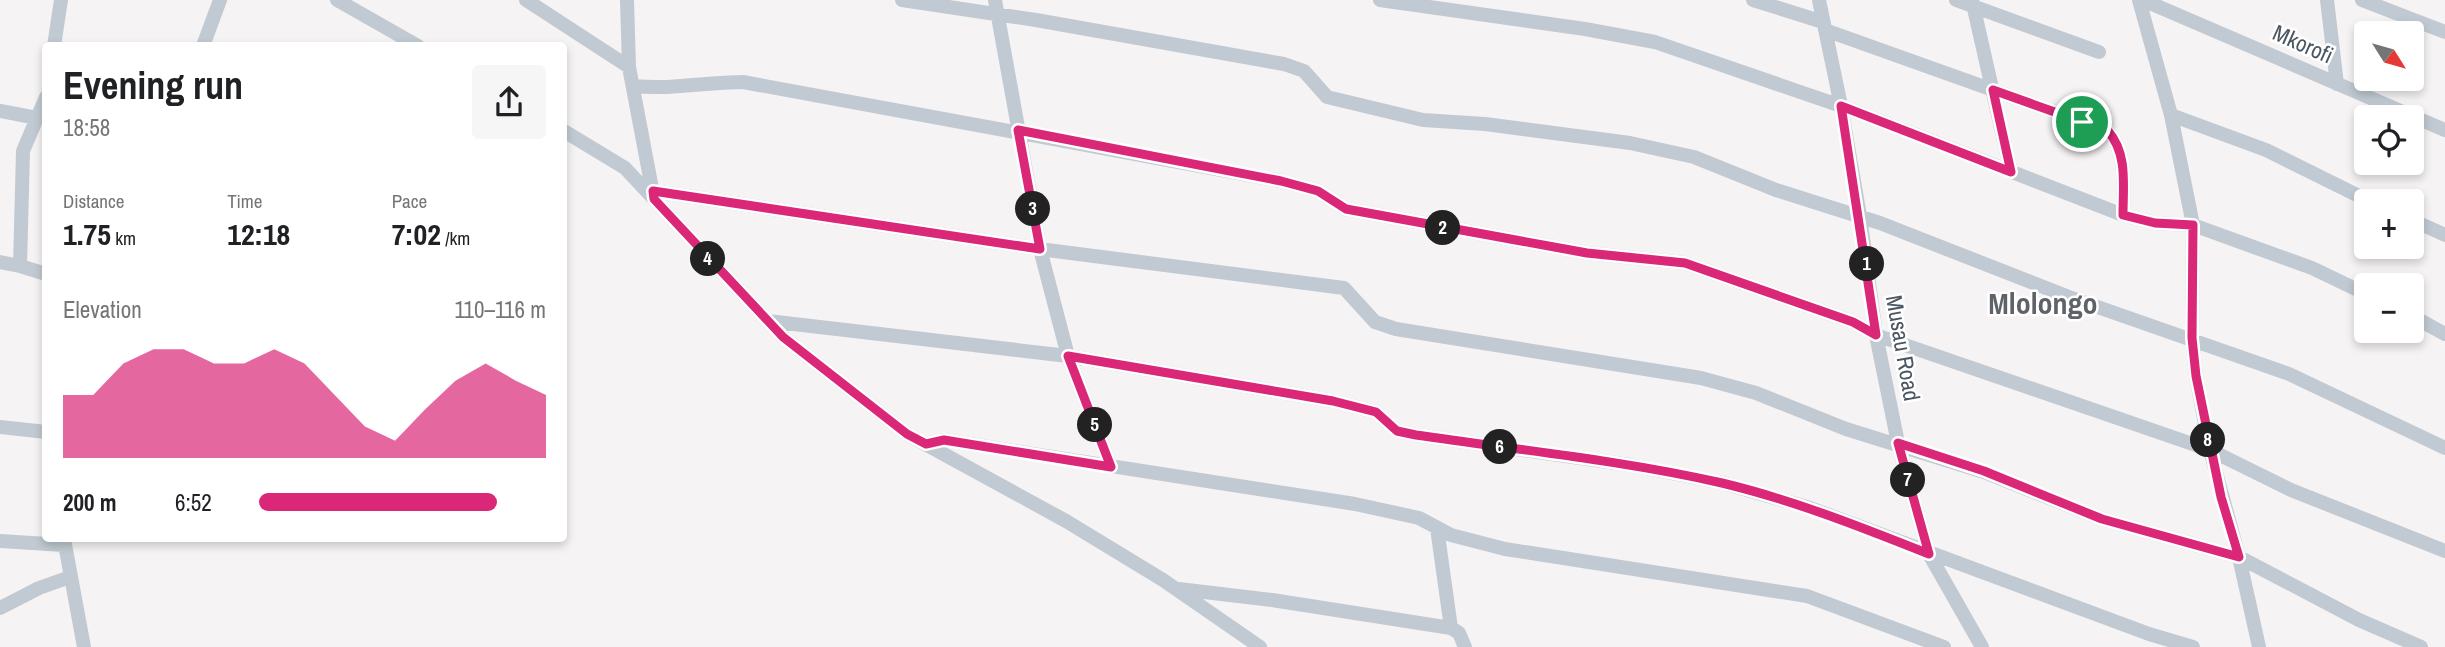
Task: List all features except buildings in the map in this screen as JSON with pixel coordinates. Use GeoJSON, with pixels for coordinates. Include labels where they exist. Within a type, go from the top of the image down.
{"type":"FeatureCollection","features":[{"type":"Feature","properties":{"kind":"street"},"geometry":{"type":"LineString","coordinates":[[55,42],[61,0]]}},
{"type":"Feature","properties":{"kind":"street"},"geometry":{"type":"LineString","coordinates":[[204,42],[220,0]]}},
{"type":"Feature","properties":{"kind":"street"},"geometry":{"type":"LineString","coordinates":[[337,0],[411,42]]}},
{"type":"Feature","properties":{"kind":"street"},"geometry":{"type":"LineString","coordinates":[[526,0],[629,67]]}},
{"type":"Feature","properties":{"kind":"street"},"geometry":{"type":"LineString","coordinates":[[627,0],[629,67],[653,195]]}},
{"type":"Feature","properties":{"kind":"street"},"geometry":{"type":"LineString","coordinates":[[902,0],[996,7],[1284,64],[1304,71],[1327,97],[1423,120],[1485,124],[1630,143],[1694,157],[1776,190],[1860,216],[2057,292],[2289,374],[2445,448]]}},
{"type":"Feature","properties":{"kind":"street"},"geometry":{"type":"LineString","coordinates":[[1380,0],[1585,29],[1655,42],[1841,106],[2123,215],[2155,223],[2193,225],[2312,268],[2354,288]]}},
{"type":"Feature","properties":{"kind":"street"},"geometry":{"type":"LineString","coordinates":[[1753,0],[2108,131],[2118,142],[2123,160],[2123,215]]}},
{"type":"Feature","properties":{"kind":"street","name":"Musau Road"},"geometry":{"type":"LineString","coordinates":[[1819,0],[1841,106],[1860,216],[1876,335],[1898,443],[1929,554],[1982,647]]}},
{"type":"Feature","properties":{"kind":"street"},"geometry":{"type":"LineString","coordinates":[[1956,0],[1973,3],[2099,52]]}},
{"type":"Feature","properties":{"kind":"street"},"geometry":{"type":"LineString","coordinates":[[2141,0],[2171,115],[2193,225],[2192,338],[2210,450],[2239,557],[2259,647]]}},
{"type":"Feature","properties":{"kind":"street","name":"Mkorofi"},"geometry":{"type":"LineString","coordinates":[[2141,0],[2445,130]]}},
{"type":"Feature","properties":{"kind":"street"},"geometry":{"type":"LineString","coordinates":[[2327,0],[2337,84]]}},
{"type":"Feature","properties":{"kind":"street"},"geometry":{"type":"LineString","coordinates":[[2362,0],[2445,32]]}},
{"type":"Feature","properties":{"kind":"street"},"geometry":{"type":"LineString","coordinates":[[1973,3],[2011,172]]}},
{"type":"Feature","properties":{"kind":"street"},"geometry":{"type":"LineString","coordinates":[[996,7],[1040,249],[1068,356],[1111,467]]}},
{"type":"Feature","properties":{"kind":"street"},"geometry":{"type":"LineString","coordinates":[[634,86],[679,88],[715,82],[743,82],[1018,130],[1281,181],[1318,191],[1346,209],[1587,253],[1685,263],[1853,322],[1876,335],[2210,450],[2291,490],[2445,551]]}},
{"type":"Feature","properties":{"kind":"street"},"geometry":{"type":"LineString","coordinates":[[20,266],[22,161],[42,106]]}},
{"type":"Feature","properties":{"kind":"street"},"geometry":{"type":"LineString","coordinates":[[0,111],[37,118]]}},
{"type":"Feature","properties":{"kind":"street"},"geometry":{"type":"LineString","coordinates":[[2171,115],[2266,150],[2354,194]]}},
{"type":"Feature","properties":{"kind":"street"},"geometry":{"type":"LineString","coordinates":[[567,133],[625,168],[768,321],[907,434],[1066,521],[1176,589],[1260,647]]}},
{"type":"Feature","properties":{"kind":"street"},"geometry":{"type":"LineString","coordinates":[[653,195],[1344,288],[1375,322],[1396,329],[1701,378],[1756,393],[1846,429],[1984,471],[2102,519],[2239,557],[2359,620],[2421,647]]}},
{"type":"Feature","properties":{"kind":"street"},"geometry":{"type":"LineString","coordinates":[[2424,225],[2445,234]]}},
{"type":"Feature","properties":{"kind":"street"},"geometry":{"type":"LineString","coordinates":[[0,262],[42,273]]}},
{"type":"Feature","properties":{"kind":"street"},"geometry":{"type":"LineString","coordinates":[[768,321],[1068,356],[1333,401],[1376,412],[1397,431],[1416,435],[1630,465],[1723,483],[1810,508],[1929,554],[2193,647]]}},
{"type":"Feature","properties":{"kind":"street"},"geometry":{"type":"LineString","coordinates":[[2424,323],[2445,334]]}},
{"type":"Feature","properties":{"kind":"street"},"geometry":{"type":"LineString","coordinates":[[0,427],[42,432]]}},
{"type":"Feature","properties":{"kind":"street"},"geometry":{"type":"LineString","coordinates":[[926,444],[944,440],[1355,504],[1419,518],[1451,535],[1505,549],[1807,596],[1944,647]]}},
{"type":"Feature","properties":{"kind":"street"},"geometry":{"type":"LineString","coordinates":[[1437,527],[1451,628]]}},
{"type":"Feature","properties":{"kind":"street"},"geometry":{"type":"LineString","coordinates":[[0,541],[42,542]]}},
{"type":"Feature","properties":{"kind":"street"},"geometry":{"type":"LineString","coordinates":[[64,542],[84,647]]}},
{"type":"Feature","properties":{"kind":"street"},"geometry":{"type":"LineString","coordinates":[[0,608],[39,588],[70,578]]}},
{"type":"Feature","properties":{"kind":"street"},"geometry":{"type":"LineString","coordinates":[[1176,589],[1272,600],[1451,628],[1459,633],[1465,647]]}},
{"type":"Feature","properties":{"kind":"district","name":"Mlolongo"},"geometry":{"type":"Point","coordinates":[2043,304]}},
{"type":"Feature","properties":{"kind":"route"},"geometry":{"type":"LineString","coordinates":[[1993,90],[2082,122],[2108,131],[2118,142],[2123,160],[2123,215],[2155,223],[2193,225],[2192,338],[2196,376],[2221,497],[2239,557],[2102,519],[1984,471],[1898,443],[1929,554],[1810,508],[1723,483],[1630,465],[1416,435],[1397,431],[1376,412],[1333,401],[1068,356],[1111,467],[944,440],[926,444],[907,434],[783,337],[654,199],[653,191],[1040,249],[1018,130],[1281,181],[1318,191],[1346,209],[1587,253],[1685,263],[1853,322],[1876,335],[1860,216],[1841,106],[2011,172],[1993,90]]}}]}
